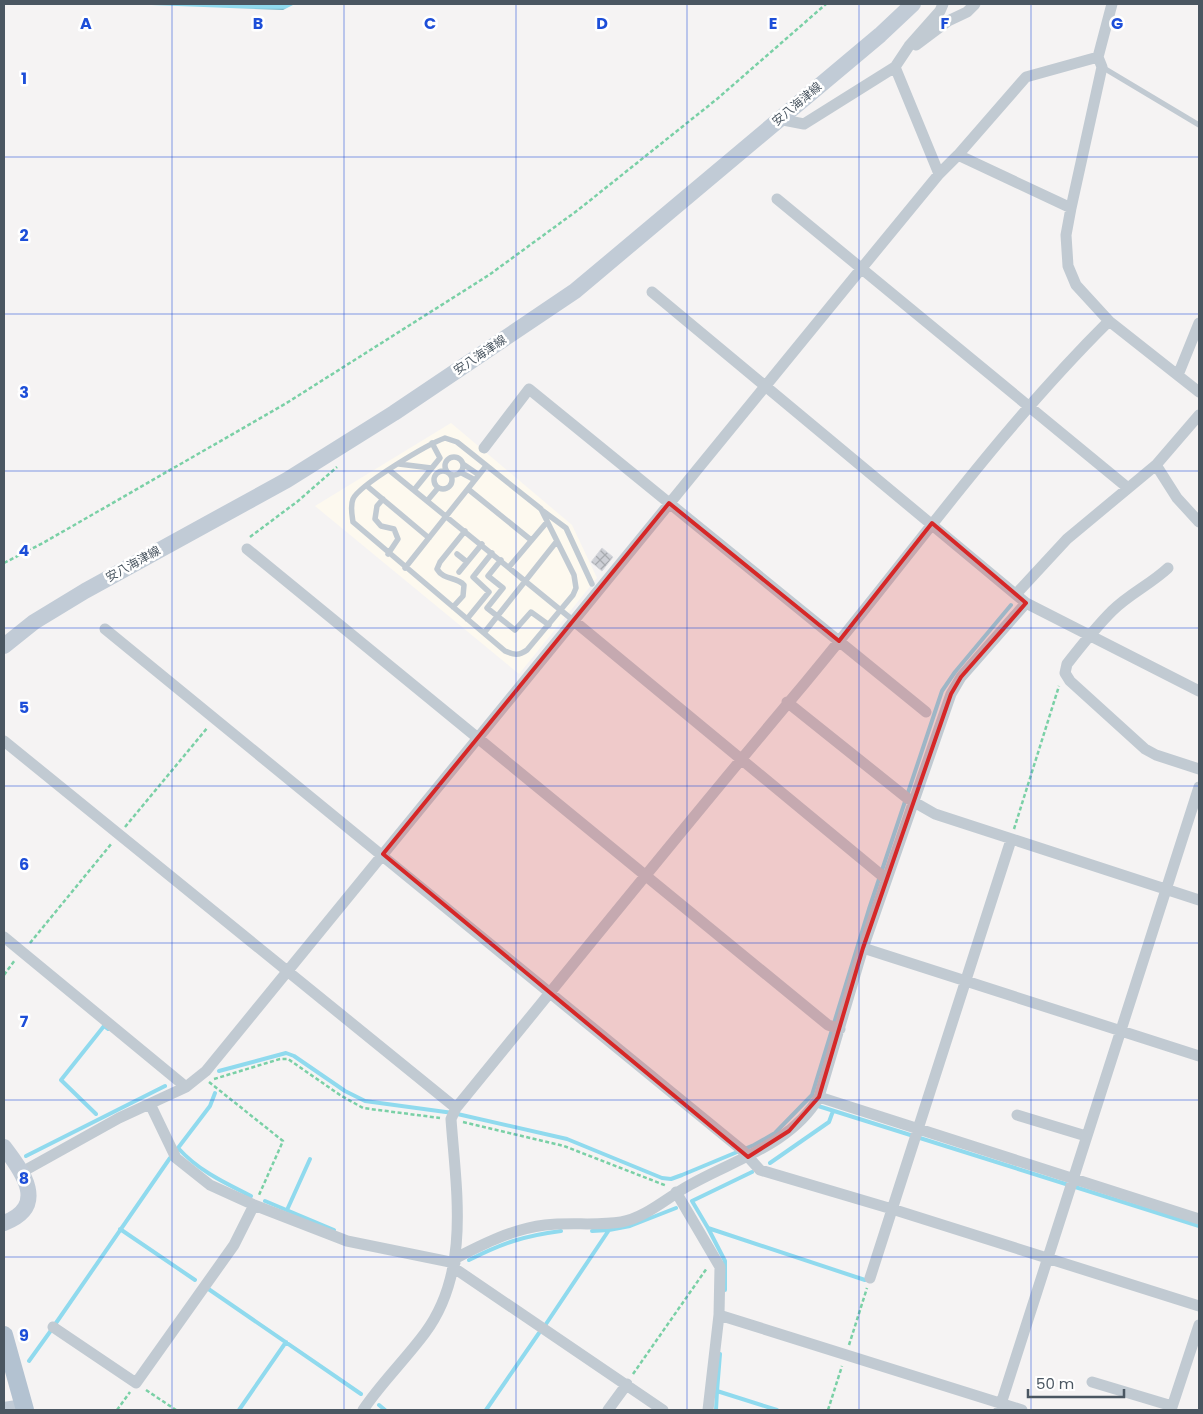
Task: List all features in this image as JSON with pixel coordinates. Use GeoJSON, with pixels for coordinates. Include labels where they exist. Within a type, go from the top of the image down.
{"type":"FeatureCollection","features":[{"type":"Feature","properties":{"kind":"main road","name":"安八海津線"},"geometry":{"type":"LineString","coordinates":[[4,646],[34,622],[85,590],[287,480],[394,413],[575,291],[880,34],[913,4]]}},
{"type":"Feature","properties":{"kind":"main road"},"geometry":{"type":"LineString","coordinates":[[4,1147],[27,1181],[27,1202],[14,1219],[4,1223]]}},
{"type":"Feature","properties":{"kind":"main road"},"geometry":{"type":"LineString","coordinates":[[4,1335],[25,1409],[4,1410]]}},
{"type":"Feature","properties":{"kind":"street"},"geometry":{"type":"LineString","coordinates":[[778,119],[804,124],[895,67],[940,11],[943,4]]}},
{"type":"Feature","properties":{"kind":"street"},"geometry":{"type":"LineString","coordinates":[[903,55],[948,21],[966,12],[975,4]]}},
{"type":"Feature","properties":{"kind":"street"},"geometry":{"type":"LineString","coordinates":[[1112,4],[1066,235],[1068,266],[1076,285],[1108,321],[1199,392]]}},
{"type":"Feature","properties":{"kind":"street"},"geometry":{"type":"LineString","coordinates":[[22,1172],[119,1118],[186,1087],[206,1071],[939,174],[1026,77],[1100,62]]}},
{"type":"Feature","properties":{"kind":"street"},"geometry":{"type":"LineString","coordinates":[[895,67],[939,174]]}},
{"type":"Feature","properties":{"kind":"street"},"geometry":{"type":"LineString","coordinates":[[958,155],[1071,208]]}},
{"type":"Feature","properties":{"kind":"street"},"geometry":{"type":"LineString","coordinates":[[777,199],[1128,488]]}},
{"type":"Feature","properties":{"kind":"street"},"geometry":{"type":"LineString","coordinates":[[652,292],[1026,603],[1199,691]]}},
{"type":"Feature","properties":{"kind":"street"},"geometry":{"type":"LineString","coordinates":[[363,1410],[426,1332],[441,1305],[455,1263],[457,1210],[454,1114],[550,992],[839,640],[932,523],[1064,366],[1108,321]]}},
{"type":"Feature","properties":{"kind":"street"},"geometry":{"type":"LineString","coordinates":[[1178,375],[1199,323]]}},
{"type":"Feature","properties":{"kind":"street"},"geometry":{"type":"LineString","coordinates":[[484,448],[529,389],[926,712]]}},
{"type":"Feature","properties":{"kind":"street"},"geometry":{"type":"LineString","coordinates":[[1016,593],[1067,539],[1156,465],[1199,415]]}},
{"type":"Feature","properties":{"kind":"street"},"geometry":{"type":"LineString","coordinates":[[1156,465],[1177,498],[1199,522]]}},
{"type":"Feature","properties":{"kind":"street"},"geometry":{"type":"LineString","coordinates":[[247,549],[828,1025],[840,1029]]}},
{"type":"Feature","properties":{"kind":"street"},"geometry":{"type":"LineString","coordinates":[[1168,568],[1150,584],[1113,610],[1067,664],[1064,673],[1145,749],[1199,769]]}},
{"type":"Feature","properties":{"kind":"street"},"geometry":{"type":"LineString","coordinates":[[455,1263],[504,1234],[545,1225],[622,1222],[638,1216],[687,1186],[748,1157],[789,1131],[814,1105],[819,1098],[863,948],[886,879],[956,685],[1026,603]]}},
{"type":"Feature","properties":{"kind":"street"},"geometry":{"type":"LineString","coordinates":[[574,620],[886,879]]}},
{"type":"Feature","properties":{"kind":"street"},"geometry":{"type":"LineString","coordinates":[[105,629],[383,854],[748,1157],[760,1170],[892,1209],[1199,1306]]}},
{"type":"Feature","properties":{"kind":"street"},"geometry":{"type":"LineString","coordinates":[[788,702],[913,802],[935,814],[1199,900]]}},
{"type":"Feature","properties":{"kind":"street"},"geometry":{"type":"LineString","coordinates":[[4,741],[287,972],[454,1114]]}},
{"type":"Feature","properties":{"kind":"street"},"geometry":{"type":"LineString","coordinates":[[1000,1407],[1199,787]]}},
{"type":"Feature","properties":{"kind":"street"},"geometry":{"type":"LineString","coordinates":[[870,1278],[916,1128],[1011,840]]}},
{"type":"Feature","properties":{"kind":"street"},"geometry":{"type":"LineString","coordinates":[[4,937],[186,1087]]}},
{"type":"Feature","properties":{"kind":"street"},"geometry":{"type":"LineString","coordinates":[[863,948],[1199,1056]]}},
{"type":"Feature","properties":{"kind":"street"},"geometry":{"type":"LineString","coordinates":[[819,1098],[916,1128],[1071,1183],[1199,1219]]}},
{"type":"Feature","properties":{"kind":"street"},"geometry":{"type":"LineString","coordinates":[[150,1104],[176,1158],[210,1184],[254,1205],[347,1240],[455,1263],[663,1410]]}},
{"type":"Feature","properties":{"kind":"street"},"geometry":{"type":"LineString","coordinates":[[1017,1115],[1086,1136]]}},
{"type":"Feature","properties":{"kind":"street"},"geometry":{"type":"LineString","coordinates":[[676,1192],[720,1267],[722,1277],[708,1410]]}},
{"type":"Feature","properties":{"kind":"street"},"geometry":{"type":"LineString","coordinates":[[53,1327],[136,1383],[234,1245],[254,1205]]}},
{"type":"Feature","properties":{"kind":"street"},"geometry":{"type":"LineString","coordinates":[[719,1315],[1000,1407],[1022,1410]]}},
{"type":"Feature","properties":{"kind":"street"},"geometry":{"type":"LineString","coordinates":[[1092,1382],[1171,1408],[1199,1325]]}},
{"type":"Feature","properties":{"kind":"street"},"geometry":{"type":"LineString","coordinates":[[608,1410],[626,1384]]}},
{"type":"Feature","properties":{"kind":"lane"},"geometry":{"type":"LineString","coordinates":[[1100,62],[1199,125]]}},
{"type":"Feature","properties":{"kind":"lane"},"geometry":{"type":"LineString","coordinates":[[541,509],[576,581],[573,595],[549,625],[527,650],[514,655],[484,634],[352,522],[352,501],[357,493],[432,443],[445,438],[457,442],[566,528],[592,584]]}},
{"type":"Feature","properties":{"kind":"lane"},"geometry":{"type":"LineString","coordinates":[[414,490],[440,458],[432,443]]}},
{"type":"Feature","properties":{"kind":"lane"},"geometry":{"type":"LineString","coordinates":[[477,478],[457,457],[449,458],[445,465],[448,473],[452,478],[450,487],[444,490],[438,488],[434,483],[436,475],[440,471],[448,473],[454,474],[460,472],[477,478]]}},
{"type":"Feature","properties":{"kind":"lane"},"geometry":{"type":"LineString","coordinates":[[399,464],[432,468]]}},
{"type":"Feature","properties":{"kind":"lane"},"geometry":{"type":"LineString","coordinates":[[460,472],[463,464]]}},
{"type":"Feature","properties":{"kind":"lane"},"geometry":{"type":"LineString","coordinates":[[405,568],[486,466]]}},
{"type":"Feature","properties":{"kind":"lane"},"geometry":{"type":"LineString","coordinates":[[389,470],[574,620]]}},
{"type":"Feature","properties":{"kind":"lane"},"geometry":{"type":"LineString","coordinates":[[367,486],[430,538]]}},
{"type":"Feature","properties":{"kind":"lane"},"geometry":{"type":"LineString","coordinates":[[427,500],[438,488]]}},
{"type":"Feature","properties":{"kind":"lane"},"geometry":{"type":"LineString","coordinates":[[468,489],[532,540]]}},
{"type":"Feature","properties":{"kind":"lane"},"geometry":{"type":"LineString","coordinates":[[383,500],[378,506],[375,519],[381,526],[394,529],[398,539],[388,554]]}},
{"type":"Feature","properties":{"kind":"lane"},"geometry":{"type":"LineString","coordinates":[[509,567],[547,522]]}},
{"type":"Feature","properties":{"kind":"lane"},"geometry":{"type":"LineString","coordinates":[[453,608],[463,596],[464,585],[461,581],[446,578],[438,569],[440,562],[465,531]]}},
{"type":"Feature","properties":{"kind":"lane"},"geometry":{"type":"LineString","coordinates":[[484,634],[557,541]]}},
{"type":"Feature","properties":{"kind":"lane"},"geometry":{"type":"LineString","coordinates":[[459,572],[482,544]]}},
{"type":"Feature","properties":{"kind":"lane"},"geometry":{"type":"LineString","coordinates":[[467,620],[489,592],[473,577],[492,553]]}},
{"type":"Feature","properties":{"kind":"lane"},"geometry":{"type":"LineString","coordinates":[[457,554],[467,562]]}},
{"type":"Feature","properties":{"kind":"lane"},"geometry":{"type":"LineString","coordinates":[[500,560],[488,576],[503,588],[487,608],[515,630],[531,612],[549,625]]}},
{"type":"Feature","properties":{"kind":"path"},"geometry":{"type":"LineString","coordinates":[[4,563],[43,543],[285,404],[489,275],[578,210],[709,106],[826,4]]}},
{"type":"Feature","properties":{"kind":"path"},"geometry":{"type":"LineString","coordinates":[[247,549],[248,539],[298,502],[339,465]]}},
{"type":"Feature","properties":{"kind":"path"},"geometry":{"type":"LineString","coordinates":[[1011,840],[1064,673]]}},
{"type":"Feature","properties":{"kind":"path"},"geometry":{"type":"LineString","coordinates":[[4,975],[215,718]]}},
{"type":"Feature","properties":{"kind":"path"},"geometry":{"type":"LineString","coordinates":[[254,1205],[283,1141],[207,1081],[280,1059],[288,1059],[340,1095],[363,1108],[454,1114],[564,1146],[664,1186],[687,1186]]}},
{"type":"Feature","properties":{"kind":"path"},"geometry":{"type":"LineString","coordinates":[[626,1384],[715,1258]]}},
{"type":"Feature","properties":{"kind":"path"},"geometry":{"type":"LineString","coordinates":[[117,1410],[136,1383],[176,1410]]}},
{"type":"Feature","properties":{"kind":"highlighted area"},"geometry":{"type":"Polygon","coordinates":[[[669,503],[839,641],[932,523],[1026,603],[961,677],[951,694],[863,948],[819,1097],[789,1131],[748,1157],[383,854],[669,503]]]}},
{"type":"Feature","properties":{"kind":"shaded area"},"geometry":{"type":"Polygon","coordinates":[[[451,423],[572,525],[597,578],[519,674],[315,506],[451,423]]]}},
{"type":"Feature","properties":{"kind":"water"},"geometry":{"type":"Polygon","coordinates":[[[125,4],[295,4],[283,10],[125,4]]]}},
{"type":"Feature","properties":{"kind":"building"},"geometry":{"type":"Polygon","coordinates":[[[602,548],[613,557],[602,571],[591,562],[602,548]]]}},
{"type":"Feature","properties":{"kind":"waterway"},"geometry":{"type":"LineString","coordinates":[[219,1071],[286,1053],[294,1056],[345,1091],[365,1101],[453,1113],[567,1139],[662,1178],[671,1179],[682,1175],[754,1145],[775,1133],[812,1095],[869,909],[942,691],[955,672],[1011,605]]}},
{"type":"Feature","properties":{"kind":"waterway"},"geometry":{"type":"LineString","coordinates":[[96,1114],[61,1080],[104,1026],[108,1029]]}},
{"type":"Feature","properties":{"kind":"waterway"},"geometry":{"type":"LineString","coordinates":[[26,1156],[165,1086]]}},
{"type":"Feature","properties":{"kind":"waterway"},"geometry":{"type":"LineString","coordinates":[[215,1093],[210,1106],[178,1148],[203,1170],[251,1196]]}},
{"type":"Feature","properties":{"kind":"waterway"},"geometry":{"type":"LineString","coordinates":[[815,1105],[1199,1226]]}},
{"type":"Feature","properties":{"kind":"waterway"},"geometry":{"type":"LineString","coordinates":[[770,1163],[829,1122],[833,1111]]}},
{"type":"Feature","properties":{"kind":"waterway"},"geometry":{"type":"LineString","coordinates":[[56,1323],[170,1158]]}},
{"type":"Feature","properties":{"kind":"waterway"},"geometry":{"type":"LineString","coordinates":[[287,1210],[310,1159]]}},
{"type":"Feature","properties":{"kind":"waterway"},"geometry":{"type":"LineString","coordinates":[[708,1228],[692,1201],[752,1172]]}},
{"type":"Feature","properties":{"kind":"waterway"},"geometry":{"type":"LineString","coordinates":[[265,1201],[334,1230]]}},
{"type":"Feature","properties":{"kind":"waterway"},"geometry":{"type":"LineString","coordinates":[[546,1324],[609,1230],[630,1226],[676,1208]]}},
{"type":"Feature","properties":{"kind":"waterway"},"geometry":{"type":"LineString","coordinates":[[725,1290],[725,1261],[708,1228],[865,1280]]}},
{"type":"Feature","properties":{"kind":"waterway"},"geometry":{"type":"LineString","coordinates":[[120,1229],[195,1280]]}},
{"type":"Feature","properties":{"kind":"waterway"},"geometry":{"type":"LineString","coordinates":[[592,1231],[609,1230]]}},
{"type":"Feature","properties":{"kind":"waterway"},"geometry":{"type":"LineString","coordinates":[[469,1260],[514,1241],[561,1231]]}},
{"type":"Feature","properties":{"kind":"waterway"},"geometry":{"type":"LineString","coordinates":[[207,1288],[361,1394]]}},
{"type":"Feature","properties":{"kind":"waterway"},"geometry":{"type":"LineString","coordinates":[[29,1361],[52,1329]]}},
{"type":"Feature","properties":{"kind":"waterway"},"geometry":{"type":"LineString","coordinates":[[486,1410],[539,1333]]}},
{"type":"Feature","properties":{"kind":"waterway"},"geometry":{"type":"LineString","coordinates":[[239,1410],[286,1342]]}},
{"type":"Feature","properties":{"kind":"waterway"},"geometry":{"type":"LineString","coordinates":[[720,1354],[717,1391],[777,1410]]}},
{"type":"Feature","properties":{"kind":"waterway"},"geometry":{"type":"LineString","coordinates":[[716,1410],[717,1391]]}},
{"type":"Feature","properties":{"kind":"waterway"},"geometry":{"type":"LineString","coordinates":[[379,1405],[385,1410]]}}]}
